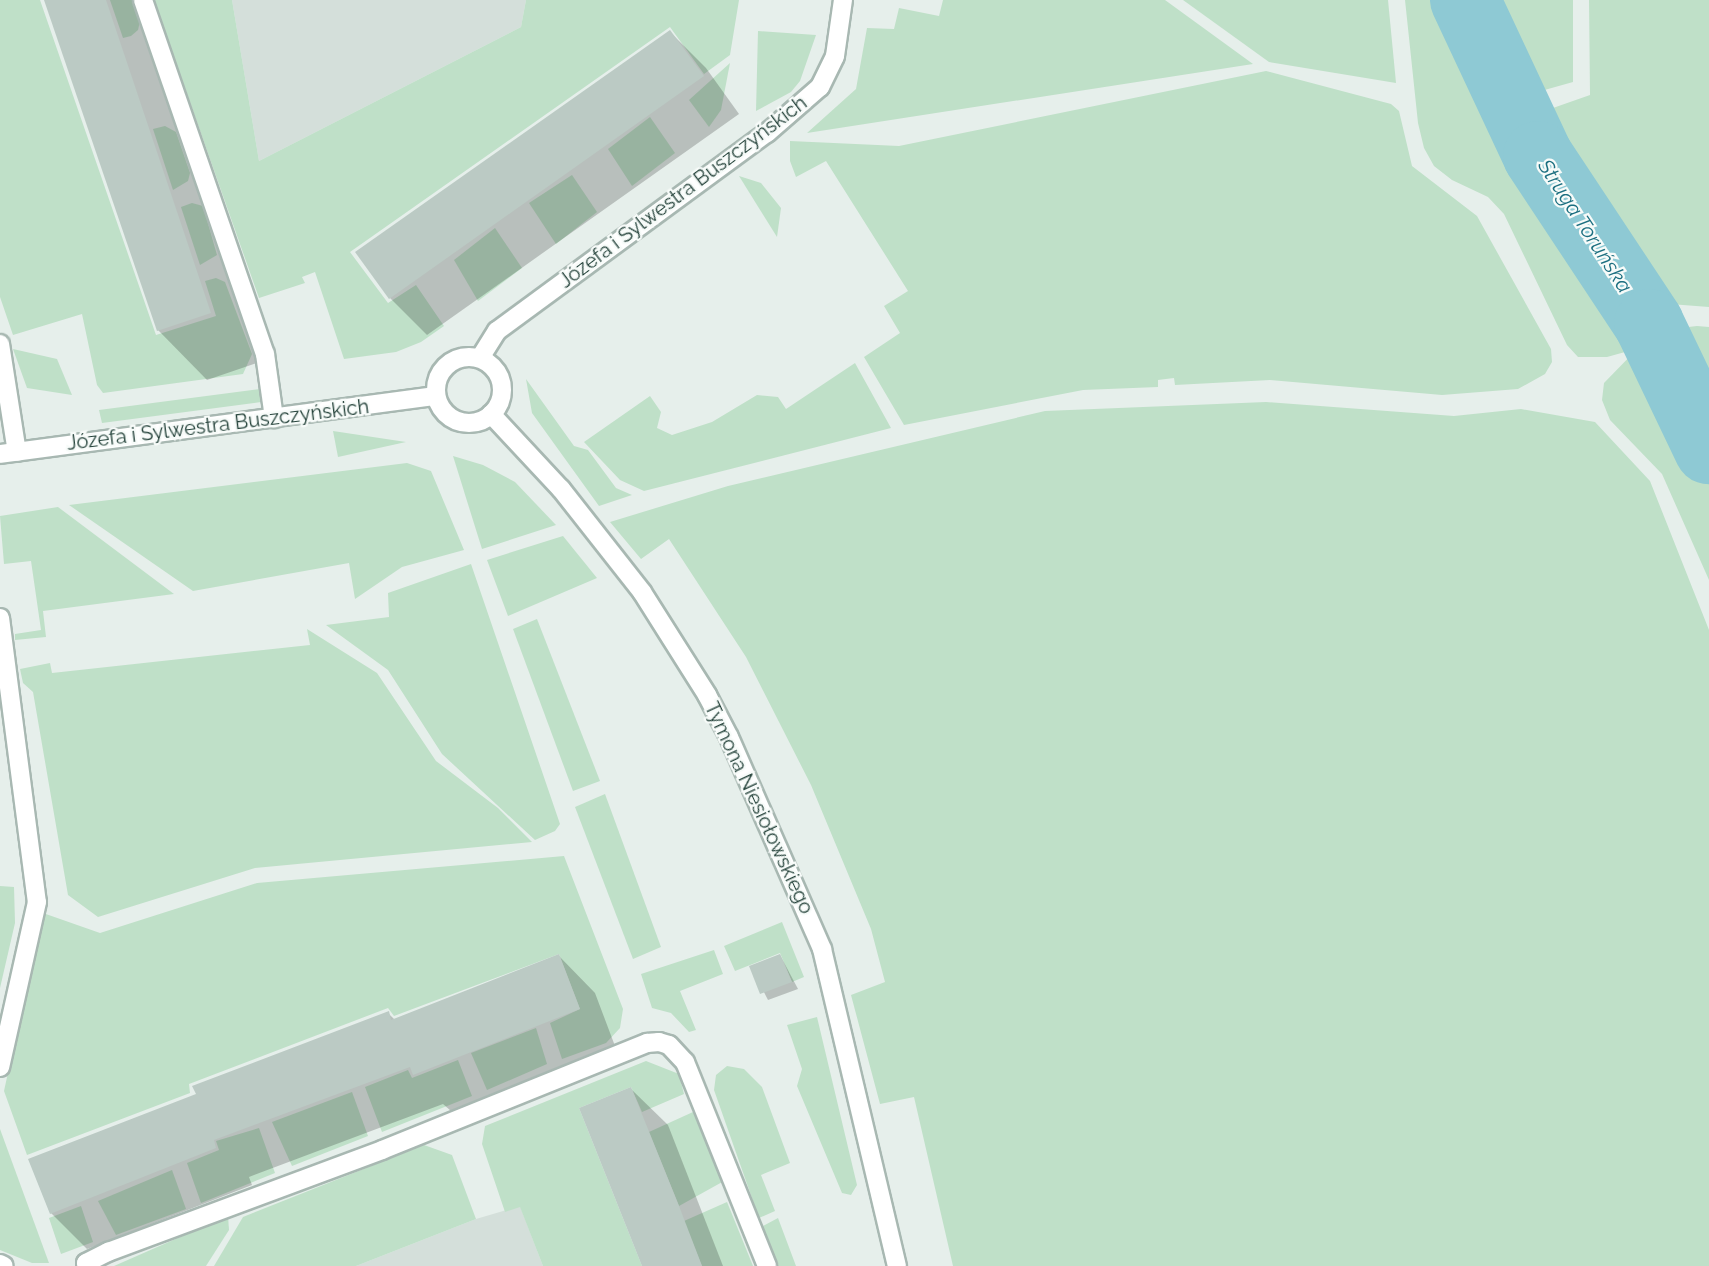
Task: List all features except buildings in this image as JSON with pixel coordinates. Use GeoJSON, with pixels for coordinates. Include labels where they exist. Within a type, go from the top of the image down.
{"type":"FeatureCollection","features":[{"type":"Feature","properties":{"kind":"street"},"geometry":{"type":"LineString","coordinates":[[143,0],[265,354],[274,418]]}},
{"type":"Feature","properties":{"kind":"street","name":"Józefa i Sylwestra Buszczyńskich"},"geometry":{"type":"LineString","coordinates":[[480,358],[497,331],[767,133],[820,87],[835,56],[843,0]]}},
{"type":"Feature","properties":{"kind":"street"},"geometry":{"type":"LineString","coordinates":[[0,344],[9,453]]}},
{"type":"Feature","properties":{"kind":"street"},"geometry":{"type":"LineString","coordinates":[[468,356],[480,358],[489,364],[501,381],[499,402],[490,414],[477,422],[457,420],[440,406],[436,396],[440,373],[447,364],[468,356]]}},
{"type":"Feature","properties":{"kind":"street","name":"Józefa i Sylwestra Buszczyńskich"},"geometry":{"type":"LineString","coordinates":[[9,453],[436,396]]}},
{"type":"Feature","properties":{"kind":"street","name":"Tymona Niesiołowskiego"},"geometry":{"type":"LineString","coordinates":[[490,414],[561,489],[642,591],[708,695],[729,737],[822,949],[897,1266]]}},
{"type":"Feature","properties":{"kind":"street"},"geometry":{"type":"LineString","coordinates":[[0,618],[38,902],[0,1067]]}},
{"type":"Feature","properties":{"kind":"street"},"geometry":{"type":"LineString","coordinates":[[84,1265],[647,1043],[659,1042],[669,1045],[685,1062],[766,1266]]}},
{"type":"Feature","properties":{"kind":"shaded area"},"geometry":{"type":"Polygon","coordinates":[[[232,0],[526,0],[521,27],[259,161],[232,0]]]}},
{"type":"Feature","properties":{"kind":"shaded area"},"geometry":{"type":"Polygon","coordinates":[[[520,1206],[543,1266],[356,1266],[476,1219],[520,1206]]]}},
{"type":"Feature","properties":{"kind":"green space"},"geometry":{"type":"Polygon","coordinates":[[[0,0],[40,0],[156,335],[216,316],[205,281],[216,278],[225,282],[252,354],[243,374],[103,393],[97,385],[82,314],[13,335],[0,297],[0,0]]]}},
{"type":"Feature","properties":{"kind":"green space"},"geometry":{"type":"Polygon","coordinates":[[[110,0],[132,0],[140,21],[138,30],[131,36],[123,38],[110,0]]]}},
{"type":"Feature","properties":{"kind":"green space"},"geometry":{"type":"Polygon","coordinates":[[[154,0],[232,0],[259,161],[521,27],[526,0],[739,0],[730,55],[704,74],[670,27],[350,252],[388,303],[416,285],[444,326],[421,342],[396,352],[344,359],[315,272],[302,277],[305,283],[259,298],[154,0]]]}},
{"type":"Feature","properties":{"kind":"green space"},"geometry":{"type":"Polygon","coordinates":[[[943,0],[1165,0],[1253,64],[807,133],[856,89],[867,28],[894,29],[899,8],[939,16],[943,0]]]}},
{"type":"Feature","properties":{"kind":"green space"},"geometry":{"type":"Polygon","coordinates":[[[1183,0],[1388,0],[1396,83],[1269,62],[1183,0]]]}},
{"type":"Feature","properties":{"kind":"green space"},"geometry":{"type":"Polygon","coordinates":[[[1405,0],[1456,0],[1527,153],[1581,238],[1625,352],[1607,357],[1578,357],[1567,345],[1504,214],[1488,197],[1452,180],[1434,166],[1424,148],[1418,123],[1405,0]]]}},
{"type":"Feature","properties":{"kind":"green space"},"geometry":{"type":"Polygon","coordinates":[[[1479,0],[1573,0],[1573,82],[1520,97],[1479,0]]]}},
{"type":"Feature","properties":{"kind":"green space"},"geometry":{"type":"Polygon","coordinates":[[[1589,0],[1709,0],[1709,307],[1644,302],[1541,149],[1533,115],[1590,95],[1589,0]]]}},
{"type":"Feature","properties":{"kind":"green space"},"geometry":{"type":"Polygon","coordinates":[[[758,31],[816,35],[800,81],[791,92],[756,111],[758,31]]]}},
{"type":"Feature","properties":{"kind":"green space"},"geometry":{"type":"Polygon","coordinates":[[[730,63],[721,110],[709,127],[689,100],[730,63]]]}},
{"type":"Feature","properties":{"kind":"green space"},"geometry":{"type":"Polygon","coordinates":[[[1266,71],[1391,104],[1399,111],[1412,166],[1477,216],[1551,349],[1552,362],[1545,374],[1518,389],[1442,395],[1270,380],[1175,385],[1174,378],[1158,380],[1158,387],[1083,390],[904,425],[864,357],[900,333],[884,306],[908,291],[826,161],[796,177],[790,161],[790,141],[899,146],[1266,71]]]}},
{"type":"Feature","properties":{"kind":"green space"},"geometry":{"type":"Polygon","coordinates":[[[650,117],[675,153],[632,186],[608,149],[650,117]]]}},
{"type":"Feature","properties":{"kind":"green space"},"geometry":{"type":"Polygon","coordinates":[[[165,126],[176,132],[190,173],[188,181],[173,190],[153,129],[165,126]]]}},
{"type":"Feature","properties":{"kind":"green space"},"geometry":{"type":"Polygon","coordinates":[[[572,175],[597,212],[556,244],[529,203],[572,175]]]}},
{"type":"Feature","properties":{"kind":"green space"},"geometry":{"type":"Polygon","coordinates":[[[739,176],[761,183],[781,208],[777,237],[739,176]]]}},
{"type":"Feature","properties":{"kind":"green space"},"geometry":{"type":"Polygon","coordinates":[[[192,203],[203,206],[217,255],[200,265],[181,207],[192,203]]]}},
{"type":"Feature","properties":{"kind":"green space"},"geometry":{"type":"Polygon","coordinates":[[[495,228],[522,268],[478,301],[454,260],[495,228]]]}},
{"type":"Feature","properties":{"kind":"green space"},"geometry":{"type":"Polygon","coordinates":[[[1709,327],[1709,434],[1663,330],[1709,327]]]}},
{"type":"Feature","properties":{"kind":"green space"},"geometry":{"type":"Polygon","coordinates":[[[1640,346],[1655,353],[1709,471],[1709,580],[1662,474],[1610,420],[1602,400],[1604,383],[1640,346]]]}},
{"type":"Feature","properties":{"kind":"green space"},"geometry":{"type":"Polygon","coordinates":[[[13,349],[57,359],[72,395],[27,388],[13,349]]]}},
{"type":"Feature","properties":{"kind":"green space"},"geometry":{"type":"Polygon","coordinates":[[[855,363],[891,428],[644,491],[620,480],[584,442],[650,396],[661,412],[657,428],[672,435],[712,422],[757,395],[778,397],[786,409],[855,363]]]}},
{"type":"Feature","properties":{"kind":"green space"},"geometry":{"type":"Polygon","coordinates":[[[526,379],[574,446],[588,450],[616,488],[632,495],[599,506],[532,413],[526,379]]]}},
{"type":"Feature","properties":{"kind":"green space"},"geometry":{"type":"Polygon","coordinates":[[[260,389],[261,402],[102,423],[99,410],[260,389]]]}},
{"type":"Feature","properties":{"kind":"green space"},"geometry":{"type":"Polygon","coordinates":[[[1266,402],[1454,416],[1521,409],[1595,422],[1650,481],[1709,630],[1709,1266],[953,1266],[914,1097],[880,1104],[851,995],[885,982],[871,929],[811,785],[746,657],[669,539],[641,559],[610,522],[728,486],[1045,411],[1266,402]]]}},
{"type":"Feature","properties":{"kind":"green space"},"geometry":{"type":"Polygon","coordinates":[[[333,431],[406,442],[338,457],[333,431]]]}},
{"type":"Feature","properties":{"kind":"green space"},"geometry":{"type":"Polygon","coordinates":[[[453,456],[483,465],[515,482],[556,525],[482,549],[453,456]]]}},
{"type":"Feature","properties":{"kind":"green space"},"geometry":{"type":"Polygon","coordinates":[[[407,463],[431,471],[464,550],[402,567],[355,599],[349,563],[193,591],[69,505],[407,463]]]}},
{"type":"Feature","properties":{"kind":"green space"},"geometry":{"type":"Polygon","coordinates":[[[58,507],[174,594],[43,611],[46,637],[15,640],[15,634],[41,630],[31,561],[4,564],[0,516],[58,507]]]}},
{"type":"Feature","properties":{"kind":"green space"},"geometry":{"type":"Polygon","coordinates":[[[563,536],[597,578],[508,616],[487,560],[563,536]]]}},
{"type":"Feature","properties":{"kind":"green space"},"geometry":{"type":"Polygon","coordinates":[[[471,564],[560,824],[555,831],[535,840],[442,754],[388,670],[326,625],[389,617],[388,593],[471,564]]]}},
{"type":"Feature","properties":{"kind":"green space"},"geometry":{"type":"Polygon","coordinates":[[[537,619],[600,781],[573,791],[513,629],[537,619]]]}},
{"type":"Feature","properties":{"kind":"green space"},"geometry":{"type":"Polygon","coordinates":[[[307,629],[377,673],[436,761],[498,808],[532,842],[255,868],[98,917],[68,895],[33,692],[23,683],[20,669],[50,663],[52,673],[310,645],[307,629]]]}},
{"type":"Feature","properties":{"kind":"green space"},"geometry":{"type":"Polygon","coordinates":[[[605,794],[661,947],[633,959],[575,807],[605,794]]]}},
{"type":"Feature","properties":{"kind":"green space"},"geometry":{"type":"Polygon","coordinates":[[[564,856],[623,1009],[620,1028],[606,1043],[562,1059],[550,1023],[580,1009],[559,954],[394,1016],[388,1008],[189,1084],[190,1093],[27,1155],[4,1091],[43,913],[100,933],[257,883],[564,856]]]}},
{"type":"Feature","properties":{"kind":"green space"},"geometry":{"type":"Polygon","coordinates":[[[0,886],[14,887],[15,923],[0,988],[0,886]]]}},
{"type":"Feature","properties":{"kind":"green space"},"geometry":{"type":"Polygon","coordinates":[[[782,922],[804,977],[792,982],[780,953],[735,971],[724,946],[782,922]]]}},
{"type":"Feature","properties":{"kind":"green space"},"geometry":{"type":"Polygon","coordinates":[[[714,950],[723,974],[680,991],[696,1030],[689,1032],[671,1013],[652,1008],[641,974],[714,950]]]}},
{"type":"Feature","properties":{"kind":"green space"},"geometry":{"type":"Polygon","coordinates":[[[817,1017],[857,1185],[851,1195],[842,1193],[797,1086],[802,1069],[787,1025],[817,1017]]]}},
{"type":"Feature","properties":{"kind":"green space"},"geometry":{"type":"Polygon","coordinates":[[[536,1028],[547,1064],[487,1090],[471,1053],[536,1028]]]}},
{"type":"Feature","properties":{"kind":"green space"},"geometry":{"type":"Polygon","coordinates":[[[458,1060],[472,1096],[382,1132],[365,1087],[408,1070],[412,1078],[458,1060]]]}},
{"type":"Feature","properties":{"kind":"green space"},"geometry":{"type":"Polygon","coordinates":[[[646,1061],[679,1074],[684,1094],[642,1112],[631,1087],[579,1108],[642,1266],[543,1266],[520,1207],[505,1212],[482,1144],[485,1126],[646,1061]]]}},
{"type":"Feature","properties":{"kind":"green space"},"geometry":{"type":"Polygon","coordinates":[[[727,1066],[744,1069],[762,1087],[790,1163],[761,1175],[775,1211],[759,1218],[714,1090],[716,1075],[727,1066]]]}},
{"type":"Feature","properties":{"kind":"green space"},"geometry":{"type":"Polygon","coordinates":[[[352,1092],[368,1136],[292,1166],[272,1122],[352,1092]]]}},
{"type":"Feature","properties":{"kind":"green space"},"geometry":{"type":"Polygon","coordinates":[[[693,1112],[724,1181],[679,1206],[649,1132],[693,1112]]]}},
{"type":"Feature","properties":{"kind":"green space"},"geometry":{"type":"Polygon","coordinates":[[[259,1128],[275,1173],[201,1203],[187,1163],[219,1150],[216,1141],[259,1128]]]}},
{"type":"Feature","properties":{"kind":"green space"},"geometry":{"type":"Polygon","coordinates":[[[0,1129],[49,1263],[32,1263],[0,1250],[0,1129]]]}},
{"type":"Feature","properties":{"kind":"green space"},"geometry":{"type":"Polygon","coordinates":[[[424,1145],[452,1155],[476,1219],[356,1266],[214,1266],[243,1217],[424,1145]]]}},
{"type":"Feature","properties":{"kind":"green space"},"geometry":{"type":"Polygon","coordinates":[[[172,1170],[186,1209],[116,1235],[98,1201],[172,1170]]]}},
{"type":"Feature","properties":{"kind":"green space"},"geometry":{"type":"Polygon","coordinates":[[[727,1202],[753,1266],[702,1266],[684,1221],[727,1202]]]}},
{"type":"Feature","properties":{"kind":"green space"},"geometry":{"type":"Polygon","coordinates":[[[81,1206],[93,1242],[61,1254],[49,1218],[81,1206]]]}},
{"type":"Feature","properties":{"kind":"green space"},"geometry":{"type":"Polygon","coordinates":[[[228,1216],[229,1230],[206,1266],[114,1266],[228,1216]]]}},
{"type":"Feature","properties":{"kind":"green space"},"geometry":{"type":"Polygon","coordinates":[[[778,1218],[796,1266],[778,1266],[763,1226],[778,1218]]]}},
{"type":"Feature","properties":{"kind":"waterway","name":"Struga Toruńska"},"geometry":{"type":"LineString","coordinates":[[1465,0],[1538,156],[1649,324],[1709,449]]}}]}
